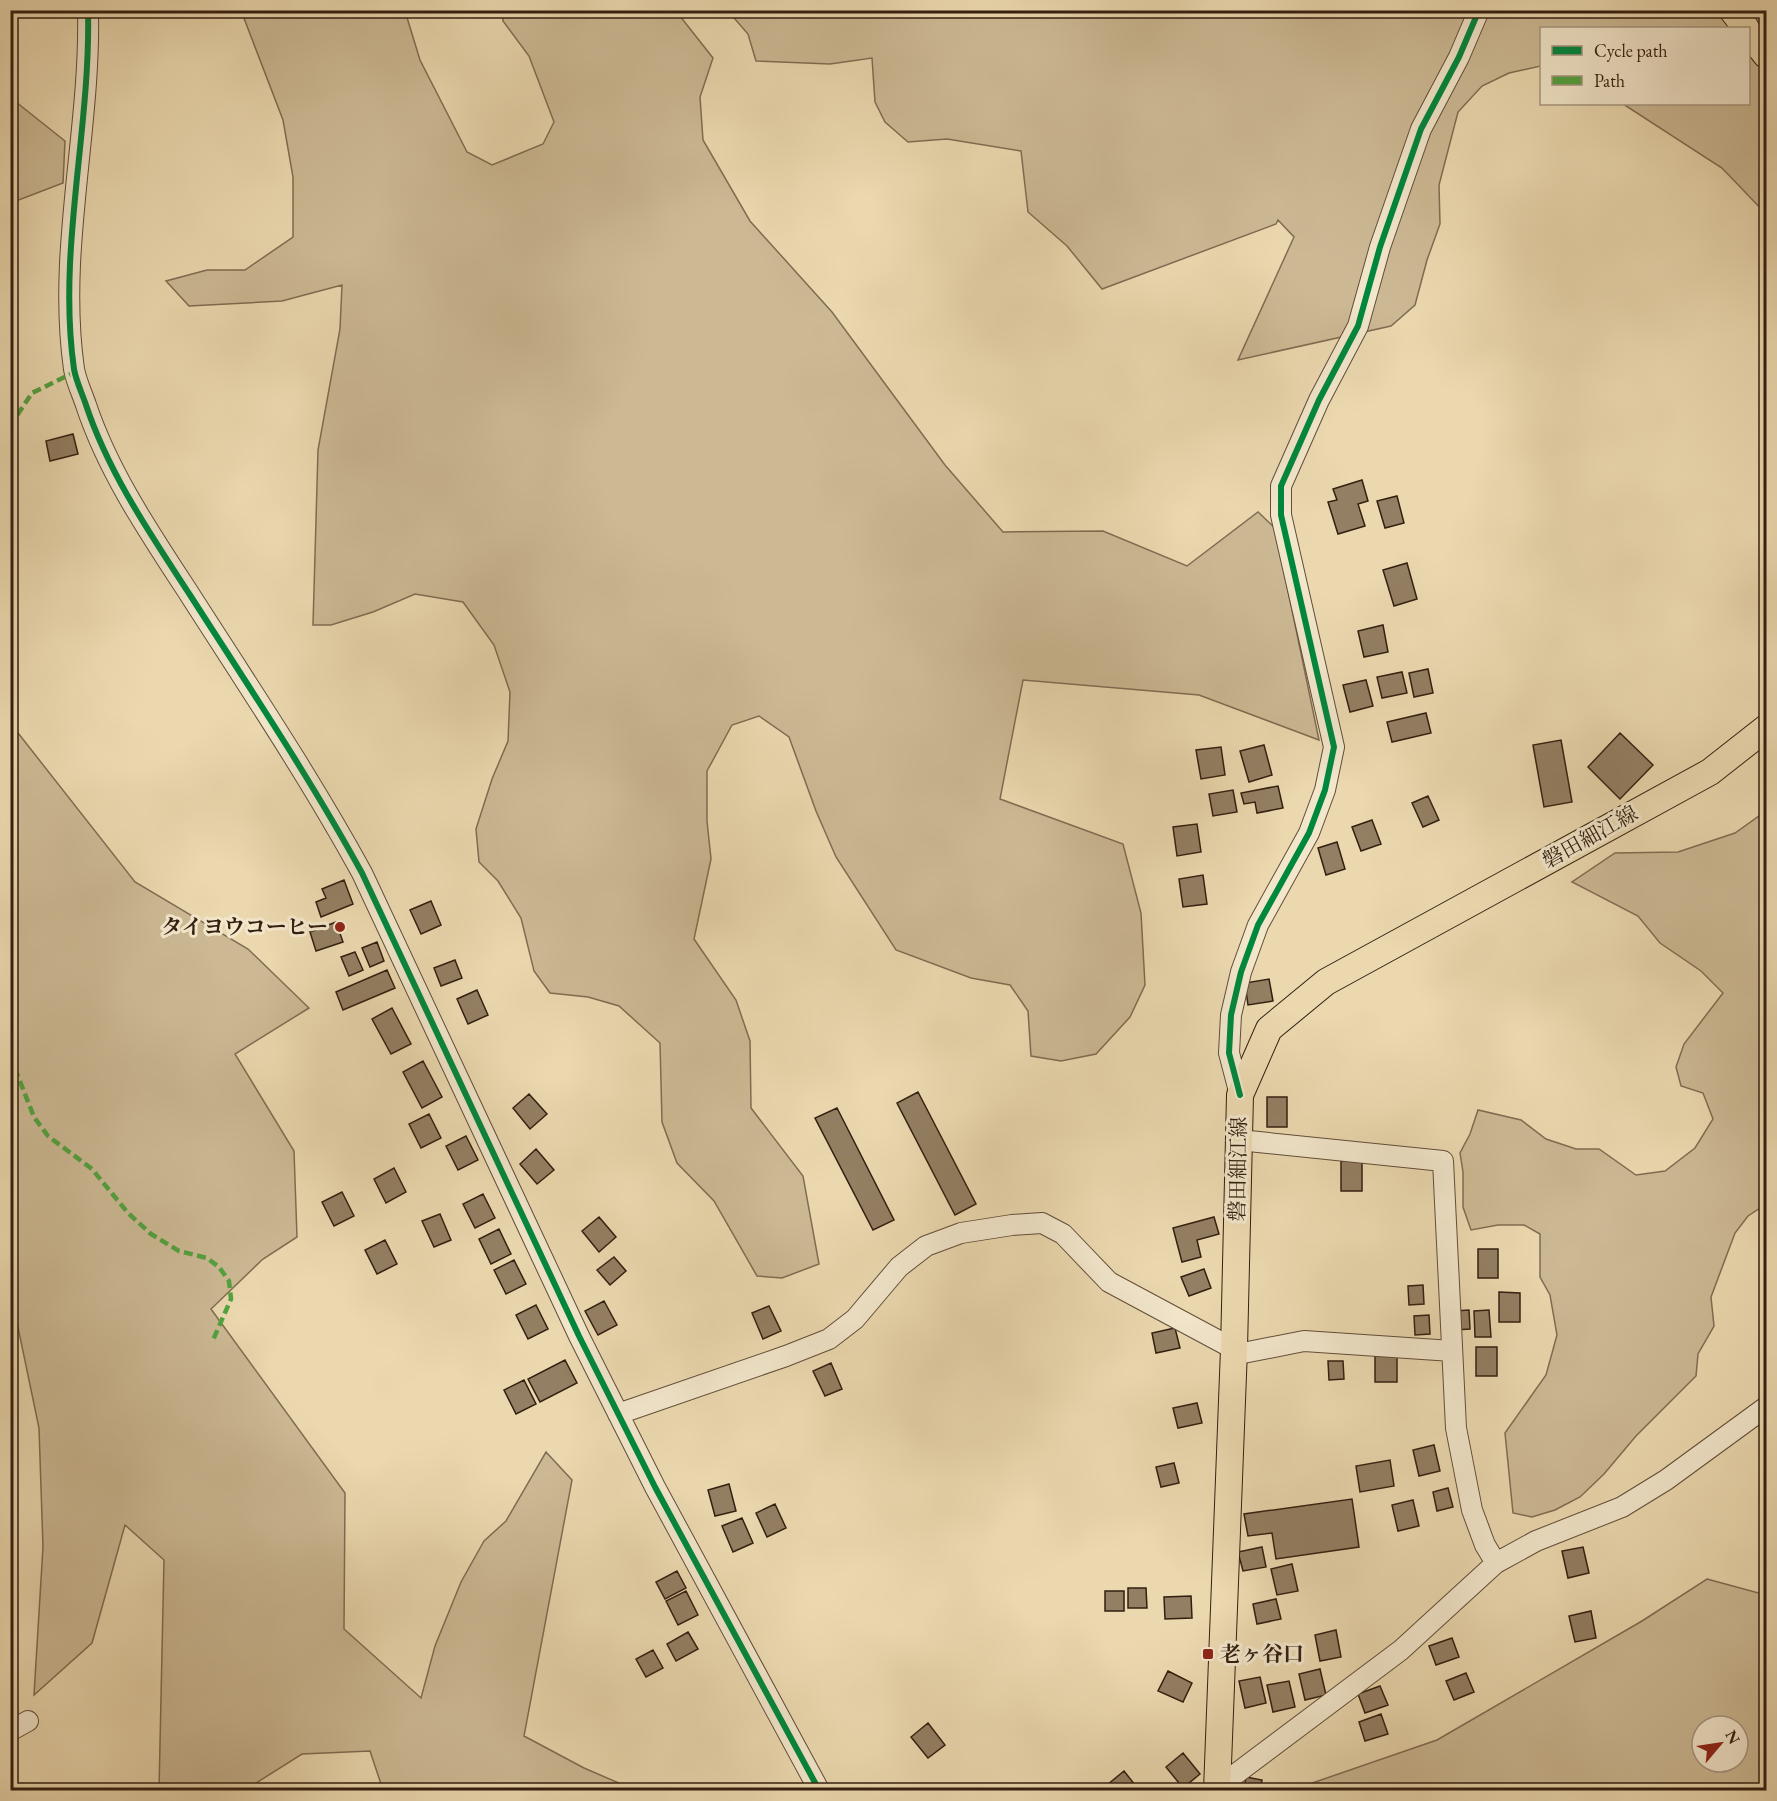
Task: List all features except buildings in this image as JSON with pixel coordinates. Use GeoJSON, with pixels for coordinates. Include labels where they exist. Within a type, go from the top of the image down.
{"type":"FeatureCollection","features":[{"type":"Feature","properties":{"kind":"main road"},"geometry":{"type":"LineString","coordinates":[[1732,10],[1745,27]]}},
{"type":"Feature","properties":{"kind":"main road"},"geometry":{"type":"LineString","coordinates":[[1750,33],[1767,55]]}},
{"type":"Feature","properties":{"kind":"main road","name":"磐田細江線"},"geometry":{"type":"LineString","coordinates":[[1217,1789],[1234,1352],[1240,1095],[1269,1029],[1326,982],[1710,772],[1767,728]]}},
{"type":"Feature","properties":{"kind":"street"},"geometry":{"type":"LineString","coordinates":[[88,10],[88,77],[74,196],[69,320],[75,372],[90,418],[108,459],[143,522],[333,820],[362,873],[579,1336],[655,1487],[819,1791]]}},
{"type":"Feature","properties":{"kind":"street"},"geometry":{"type":"LineString","coordinates":[[1240,1095],[1229,1053],[1231,1016],[1241,972],[1258,925],[1309,833],[1325,790],[1334,747],[1281,515],[1281,486],[1319,400],[1358,326],[1380,247],[1421,129],[1479,10]]}},
{"type":"Feature","properties":{"kind":"street"},"geometry":{"type":"LineString","coordinates":[[1239,1140],[1443,1161],[1456,1428],[1472,1510],[1485,1545],[1496,1563]]}},
{"type":"Feature","properties":{"kind":"street"},"geometry":{"type":"LineString","coordinates":[[618,1414],[829,1339],[855,1318],[899,1267],[926,1246],[961,1233],[1012,1225],[1042,1223],[1063,1234],[1090,1265],[1109,1282],[1234,1352],[1304,1341],[1452,1350]]}},
{"type":"Feature","properties":{"kind":"street"},"geometry":{"type":"LineString","coordinates":[[1217,1789],[1401,1650],[1496,1563],[1536,1541],[1622,1507],[1666,1480],[1767,1407]]}},
{"type":"Feature","properties":{"kind":"street"},"geometry":{"type":"LineString","coordinates":[[10,1731],[28,1721]]}},
{"type":"Feature","properties":{"kind":"shaded area"},"geometry":{"type":"Polygon","coordinates":[[[1719,10],[1732,27],[1540,27],[1540,66],[1509,73],[1482,86],[1458,112],[1439,185],[1440,224],[1427,260],[1415,305],[1391,326],[1238,360],[1294,237],[1278,220],[1276,224],[1102,289],[1067,246],[1028,212],[1021,151],[947,139],[908,142],[885,122],[875,102],[872,58],[830,64],[756,61],[748,34],[728,11],[1719,10]]]}},
{"type":"Feature","properties":{"kind":"shaded area"},"geometry":{"type":"Polygon","coordinates":[[[238,11],[405,11],[420,60],[467,152],[492,165],[543,144],[554,122],[529,56],[503,21],[502,11],[676,11],[713,58],[700,97],[703,140],[750,221],[832,312],[945,465],[1003,532],[1103,531],[1187,566],[1258,512],[1275,528],[1319,740],[1199,695],[1023,680],[1000,799],[1123,844],[1141,913],[1145,985],[1130,1017],[1096,1054],[1061,1061],[1031,1056],[1028,1011],[1010,985],[971,978],[896,950],[836,857],[816,811],[789,737],[759,716],[732,725],[707,771],[707,821],[711,859],[694,939],[736,1000],[750,1041],[751,1108],[803,1176],[819,1264],[782,1278],[757,1276],[714,1201],[677,1163],[662,1122],[660,1043],[619,1006],[588,997],[550,993],[534,971],[521,918],[498,881],[479,862],[476,829],[492,779],[508,741],[510,692],[494,645],[463,602],[415,594],[373,612],[331,625],[313,625],[318,450],[340,329],[342,285],[282,301],[189,306],[166,281],[207,270],[245,270],[293,237],[293,177],[283,120],[242,13],[238,11]]]}},
{"type":"Feature","properties":{"kind":"shaded area"},"geometry":{"type":"Polygon","coordinates":[[[1748,11],[1766,11],[1766,33],[1748,11]]]}},
{"type":"Feature","properties":{"kind":"shaded area"},"geometry":{"type":"Polygon","coordinates":[[[1750,49],[1766,72],[1766,214],[1722,168],[1625,105],[1750,105],[1750,49]]]}},
{"type":"Feature","properties":{"kind":"shaded area"},"geometry":{"type":"Polygon","coordinates":[[[11,98],[65,141],[63,183],[11,203],[11,98]]]}},
{"type":"Feature","properties":{"kind":"shaded area"},"geometry":{"type":"Polygon","coordinates":[[[11,724],[135,882],[248,949],[309,1008],[235,1054],[294,1151],[297,1237],[263,1259],[211,1309],[345,1493],[344,1629],[421,1698],[435,1646],[461,1582],[484,1541],[506,1521],[546,1452],[572,1480],[524,1736],[584,1768],[635,1790],[383,1790],[370,1751],[302,1754],[245,1790],[159,1790],[164,1560],[125,1525],[92,1643],[34,1695],[43,1547],[39,1428],[10,1289],[11,724]]]}},
{"type":"Feature","properties":{"kind":"shaded area"},"geometry":{"type":"Polygon","coordinates":[[[1766,811],[1766,1204],[1748,1216],[1735,1233],[1711,1297],[1714,1326],[1698,1354],[1696,1376],[1580,1497],[1555,1510],[1532,1517],[1513,1513],[1505,1433],[1546,1375],[1557,1335],[1550,1295],[1540,1277],[1540,1234],[1524,1225],[1498,1225],[1471,1230],[1463,1207],[1463,1172],[1460,1153],[1470,1134],[1478,1110],[1521,1120],[1546,1139],[1576,1149],[1599,1149],[1636,1175],[1665,1171],[1695,1148],[1713,1119],[1703,1093],[1681,1086],[1676,1067],[1684,1044],[1723,993],[1701,971],[1660,943],[1638,916],[1572,882],[1615,853],[1678,852],[1735,833],[1766,811]]]}},
{"type":"Feature","properties":{"kind":"shaded area"},"geometry":{"type":"Polygon","coordinates":[[[1707,1579],[1766,1595],[1766,1790],[1292,1790],[1437,1740],[1642,1621],[1707,1579]]]}},
{"type":"Feature","properties":{"kind":"marked path"},"geometry":{"type":"LineString","coordinates":[[10,426],[32,393],[75,372]]}},
{"type":"Feature","properties":{"kind":"marked path"},"geometry":{"type":"LineString","coordinates":[[10,1056],[34,1117],[48,1136],[92,1169],[128,1213],[151,1234],[179,1251],[207,1258],[219,1267],[229,1281],[231,1299],[213,1340]]}},
{"type":"Feature","properties":{"kind":"cycle path"},"geometry":{"type":"LineString","coordinates":[[88,10],[85,100],[69,280],[74,369],[95,431],[146,527],[257,698],[362,873],[579,1336],[655,1487],[819,1790]]}},
{"type":"Feature","properties":{"kind":"cycle path"},"geometry":{"type":"LineString","coordinates":[[1240,1095],[1229,1053],[1231,1015],[1241,972],[1258,925],[1309,833],[1325,790],[1334,747],[1281,515],[1281,486],[1319,400],[1358,326],[1380,247],[1421,129],[1459,57],[1479,10]]}},
{"type":"Feature","properties":{"kind":"place","name":"タイヨウコーヒー"},"geometry":{"type":"Point","coordinates":[340,927]}},
{"type":"Feature","properties":{"kind":"place","name":"老ヶ谷口"},"geometry":{"type":"Point","coordinates":[1208,1654]}}]}
